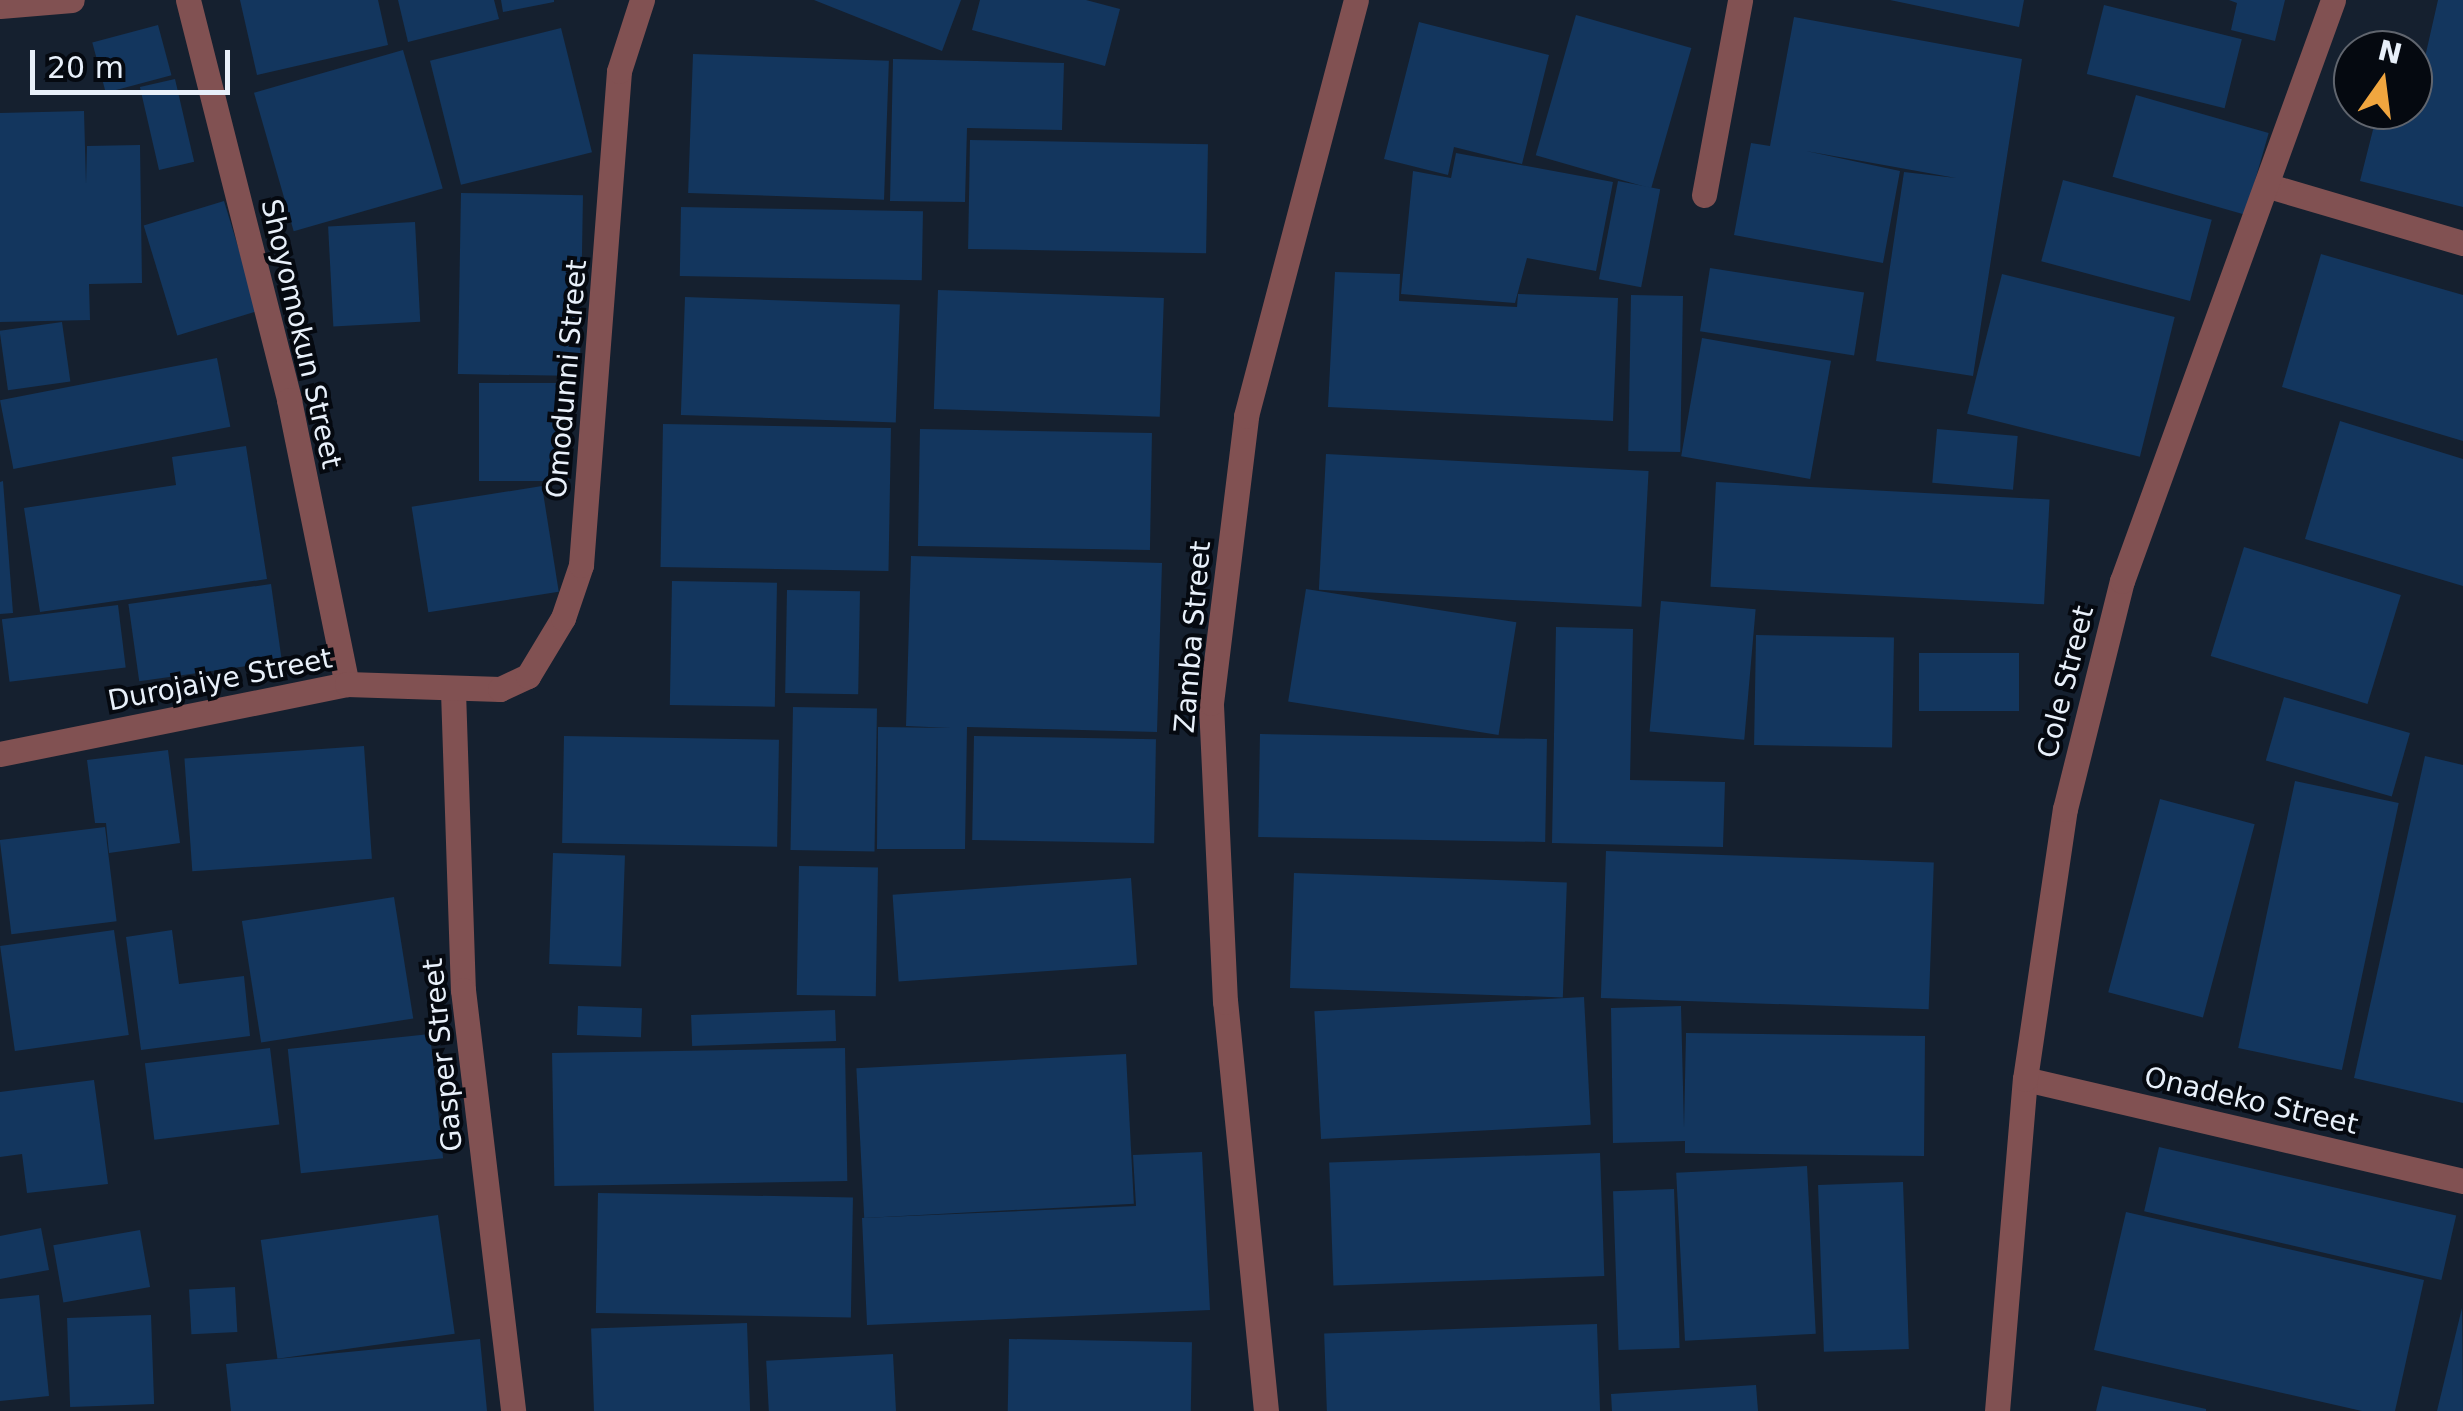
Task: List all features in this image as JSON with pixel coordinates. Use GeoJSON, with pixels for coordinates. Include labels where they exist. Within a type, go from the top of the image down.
{"type":"FeatureCollection","features":[{"type":"Feature","properties":{"kind":"street"},"geometry":{"type":"LineString","coordinates":[[0,6],[72,0]]}},
{"type":"Feature","properties":{"kind":"street","name":"Shoyomokun Street"},"geometry":{"type":"LineString","coordinates":[[188,0],[290,400],[347,684]]}},
{"type":"Feature","properties":{"kind":"street","name":"Omodunni Street"},"geometry":{"type":"LineString","coordinates":[[454,691],[500,689],[528,676],[562,618],[582,565],[620,71],[642,0]]}},
{"type":"Feature","properties":{"kind":"street","name":"Zamba Street"},"geometry":{"type":"LineString","coordinates":[[1266,1411],[1226,1002],[1211,703],[1246,416],[1356,0]]}},
{"type":"Feature","properties":{"kind":"street"},"geometry":{"type":"LineString","coordinates":[[1704,194],[1740,0]]}},
{"type":"Feature","properties":{"kind":"street","name":"Cole Street"},"geometry":{"type":"LineString","coordinates":[[1997,1411],[2025,1080],[2065,809],[2122,581],[2269,186],[2333,0]]}},
{"type":"Feature","properties":{"kind":"street"},"geometry":{"type":"LineString","coordinates":[[2269,186],[2463,242]]}},
{"type":"Feature","properties":{"kind":"street","name":"Durojaiye Street"},"geometry":{"type":"LineString","coordinates":[[0,754],[347,684],[454,691]]}},
{"type":"Feature","properties":{"kind":"street","name":"Gasper Street"},"geometry":{"type":"LineString","coordinates":[[454,691],[463,990],[513,1411]]}},
{"type":"Feature","properties":{"kind":"street","name":"Onadeko Street"},"geometry":{"type":"LineString","coordinates":[[2025,1080],[2463,1180]]}},
{"type":"Feature","properties":{"kind":"building"},"geometry":{"type":"Polygon","coordinates":[[[240,0],[378,0],[388,45],[257,75],[240,0]]]}},
{"type":"Feature","properties":{"kind":"building"},"geometry":{"type":"Polygon","coordinates":[[[398,0],[494,0],[499,19],[408,42],[398,0]]]}},
{"type":"Feature","properties":{"kind":"building"},"geometry":{"type":"Polygon","coordinates":[[[501,0],[554,0],[554,2],[503,12],[501,0]]]}},
{"type":"Feature","properties":{"kind":"building"},"geometry":{"type":"Polygon","coordinates":[[[814,0],[961,0],[942,51],[814,0]]]}},
{"type":"Feature","properties":{"kind":"building"},"geometry":{"type":"Polygon","coordinates":[[[980,0],[1086,0],[1120,9],[1105,66],[972,30],[980,0]]]}},
{"type":"Feature","properties":{"kind":"building"},"geometry":{"type":"Polygon","coordinates":[[[1890,0],[2024,0],[2019,27],[1890,0]]]}},
{"type":"Feature","properties":{"kind":"building"},"geometry":{"type":"Polygon","coordinates":[[[2229,0],[2285,0],[2275,41],[2231,30],[2237,3],[2229,0]]]}},
{"type":"Feature","properties":{"kind":"building"},"geometry":{"type":"Polygon","coordinates":[[[2438,0],[2463,0],[2463,207],[2360,181],[2373,130],[2433,130],[2431,30],[2438,0]]]}},
{"type":"Feature","properties":{"kind":"building"},"geometry":{"type":"Polygon","coordinates":[[[2104,5],[2242,39],[2225,108],[2087,74],[2104,5]]]}},
{"type":"Feature","properties":{"kind":"building"},"geometry":{"type":"Polygon","coordinates":[[[1576,15],[1691,48],[1651,188],[1536,155],[1576,15]]]}},
{"type":"Feature","properties":{"kind":"building"},"geometry":{"type":"Polygon","coordinates":[[[1794,17],[2022,59],[1973,376],[1876,361],[1904,172],[1956,178],[1806,151],[1900,171],[1883,263],[1734,235],[1751,143],[1770,146],[1794,17]]]}},
{"type":"Feature","properties":{"kind":"building"},"geometry":{"type":"Polygon","coordinates":[[[1419,22],[1549,55],[1522,164],[1454,147],[1448,175],[1384,159],[1419,22]]]}},
{"type":"Feature","properties":{"kind":"building"},"geometry":{"type":"Polygon","coordinates":[[[158,25],[171,75],[106,93],[92,43],[158,25]]]}},
{"type":"Feature","properties":{"kind":"building"},"geometry":{"type":"Polygon","coordinates":[[[561,28],[592,152],[461,185],[430,61],[561,28]]]}},
{"type":"Feature","properties":{"kind":"building"},"geometry":{"type":"Polygon","coordinates":[[[403,50],[443,188],[294,231],[254,93],[403,50]]]}},
{"type":"Feature","properties":{"kind":"building"},"geometry":{"type":"Polygon","coordinates":[[[693,54],[889,61],[884,200],[688,193],[693,54]]]}},
{"type":"Feature","properties":{"kind":"building"},"geometry":{"type":"Polygon","coordinates":[[[893,59],[1064,63],[1062,130],[967,128],[965,202],[890,201],[893,59]]]}},
{"type":"Feature","properties":{"kind":"building"},"geometry":{"type":"Polygon","coordinates":[[[175,79],[194,162],[159,170],[140,87],[175,79]]]}},
{"type":"Feature","properties":{"kind":"building"},"geometry":{"type":"Polygon","coordinates":[[[2136,95],[2269,133],[2245,215],[2113,177],[2136,95]]]}},
{"type":"Feature","properties":{"kind":"building"},"geometry":{"type":"Polygon","coordinates":[[[84,111],[86,184],[87,146],[140,145],[142,283],[89,284],[90,320],[0,322],[0,113],[84,111]]]}},
{"type":"Feature","properties":{"kind":"building"},"geometry":{"type":"Polygon","coordinates":[[[970,140],[1208,144],[1206,253],[968,249],[970,140]]]}},
{"type":"Feature","properties":{"kind":"building"},"geometry":{"type":"Polygon","coordinates":[[[1456,153],[1613,182],[1596,271],[1527,258],[1515,303],[1401,294],[1413,171],[1451,178],[1456,153]]]}},
{"type":"Feature","properties":{"kind":"building"},"geometry":{"type":"Polygon","coordinates":[[[2063,180],[2212,220],[2190,301],[2041,261],[2063,180]]]}},
{"type":"Feature","properties":{"kind":"building"},"geometry":{"type":"Polygon","coordinates":[[[1618,181],[1660,189],[1641,287],[1599,279],[1618,181]]]}},
{"type":"Feature","properties":{"kind":"building"},"geometry":{"type":"Polygon","coordinates":[[[461,193],[583,195],[580,376],[458,374],[461,193]]]}},
{"type":"Feature","properties":{"kind":"building"},"geometry":{"type":"Polygon","coordinates":[[[224,201],[258,311],[177,336],[144,226],[224,201]]]}},
{"type":"Feature","properties":{"kind":"building"},"geometry":{"type":"Polygon","coordinates":[[[681,207],[923,211],[922,280],[680,276],[681,207]]]}},
{"type":"Feature","properties":{"kind":"building"},"geometry":{"type":"Polygon","coordinates":[[[415,222],[420,322],[333,326],[328,227],[415,222]]]}},
{"type":"Feature","properties":{"kind":"building"},"geometry":{"type":"Polygon","coordinates":[[[2321,254],[2463,295],[2463,441],[2282,387],[2321,254]]]}},
{"type":"Feature","properties":{"kind":"building"},"geometry":{"type":"Polygon","coordinates":[[[1710,268],[1864,292],[1854,356],[1700,331],[1710,268]]]}},
{"type":"Feature","properties":{"kind":"building"},"geometry":{"type":"Polygon","coordinates":[[[1335,272],[1400,274],[1399,301],[1517,307],[1518,294],[1618,298],[1613,421],[1328,407],[1335,272]]]}},
{"type":"Feature","properties":{"kind":"building"},"geometry":{"type":"Polygon","coordinates":[[[2002,274],[2175,317],[2140,457],[1967,414],[2002,274]]]}},
{"type":"Feature","properties":{"kind":"building"},"geometry":{"type":"Polygon","coordinates":[[[938,290],[1164,298],[1160,417],[934,409],[938,290]]]}},
{"type":"Feature","properties":{"kind":"building"},"geometry":{"type":"Polygon","coordinates":[[[1631,295],[1683,296],[1680,452],[1628,451],[1631,295]]]}},
{"type":"Feature","properties":{"kind":"building"},"geometry":{"type":"Polygon","coordinates":[[[685,297],[900,305],[896,422],[681,415],[685,297]]]}},
{"type":"Feature","properties":{"kind":"building"},"geometry":{"type":"Polygon","coordinates":[[[62,322],[70,381],[8,390],[0,331],[62,322]]]}},
{"type":"Feature","properties":{"kind":"building"},"geometry":{"type":"Polygon","coordinates":[[[1702,338],[1831,361],[1810,479],[1681,456],[1702,338]]]}},
{"type":"Feature","properties":{"kind":"building"},"geometry":{"type":"Polygon","coordinates":[[[217,358],[230,427],[13,469],[0,400],[217,358]]]}},
{"type":"Feature","properties":{"kind":"building"},"geometry":{"type":"Polygon","coordinates":[[[479,383],[569,383],[569,481],[479,481],[479,383]]]}},
{"type":"Feature","properties":{"kind":"building"},"geometry":{"type":"Polygon","coordinates":[[[2340,421],[2463,459],[2463,586],[2305,539],[2340,421]]]}},
{"type":"Feature","properties":{"kind":"building"},"geometry":{"type":"Polygon","coordinates":[[[663,424],[891,428],[888,571],[661,567],[663,424]]]}},
{"type":"Feature","properties":{"kind":"building"},"geometry":{"type":"Polygon","coordinates":[[[920,429],[1152,433],[1150,550],[918,546],[920,429]]]}},
{"type":"Feature","properties":{"kind":"building"},"geometry":{"type":"Polygon","coordinates":[[[1937,429],[2018,436],[2013,490],[1932,483],[1937,429]]]}},
{"type":"Feature","properties":{"kind":"building"},"geometry":{"type":"Polygon","coordinates":[[[246,446],[267,579],[40,612],[24,508],[176,485],[172,457],[246,446]]]}},
{"type":"Feature","properties":{"kind":"building"},"geometry":{"type":"Polygon","coordinates":[[[1326,454],[1649,471],[1641,607],[1319,590],[1326,454]]]}},
{"type":"Feature","properties":{"kind":"building"},"geometry":{"type":"Polygon","coordinates":[[[3,481],[13,613],[0,614],[0,482],[3,481]]]}},
{"type":"Feature","properties":{"kind":"building"},"geometry":{"type":"Polygon","coordinates":[[[1716,482],[2050,499],[2044,604],[1711,587],[1716,482]]]}},
{"type":"Feature","properties":{"kind":"building"},"geometry":{"type":"Polygon","coordinates":[[[542,486],[559,592],[428,612],[412,507],[542,486]]]}},
{"type":"Feature","properties":{"kind":"building"},"geometry":{"type":"Polygon","coordinates":[[[2244,547],[2401,595],[2368,704],[2211,656],[2244,547]]]}},
{"type":"Feature","properties":{"kind":"building"},"geometry":{"type":"Polygon","coordinates":[[[911,556],[1162,563],[1157,732],[967,727],[965,849],[877,849],[878,727],[951,728],[906,726],[911,556]]]}},
{"type":"Feature","properties":{"kind":"building"},"geometry":{"type":"Polygon","coordinates":[[[672,581],[777,583],[775,707],[670,705],[672,581]]]}},
{"type":"Feature","properties":{"kind":"building"},"geometry":{"type":"Polygon","coordinates":[[[271,584],[282,661],[139,681],[128,604],[271,584]]]}},
{"type":"Feature","properties":{"kind":"building"},"geometry":{"type":"Polygon","coordinates":[[[1306,589],[1516,622],[1499,735],[1288,702],[1306,589]]]}},
{"type":"Feature","properties":{"kind":"building"},"geometry":{"type":"Polygon","coordinates":[[[787,590],[860,591],[858,694],[785,693],[787,590]]]}},
{"type":"Feature","properties":{"kind":"building"},"geometry":{"type":"Polygon","coordinates":[[[1661,601],[1756,609],[1744,740],[1650,732],[1661,601]]]}},
{"type":"Feature","properties":{"kind":"building"},"geometry":{"type":"Polygon","coordinates":[[[118,605],[126,668],[10,682],[2,619],[118,605]]]}},
{"type":"Feature","properties":{"kind":"building"},"geometry":{"type":"Polygon","coordinates":[[[1556,627],[1633,629],[1630,780],[1725,782],[1723,847],[1552,843],[1556,627]]]}},
{"type":"Feature","properties":{"kind":"building"},"geometry":{"type":"Polygon","coordinates":[[[1756,635],[1894,637],[1892,747],[1754,745],[1756,635]]]}},
{"type":"Feature","properties":{"kind":"building"},"geometry":{"type":"Polygon","coordinates":[[[1919,653],[2019,653],[2019,711],[1919,711],[1919,653]]]}},
{"type":"Feature","properties":{"kind":"building"},"geometry":{"type":"Polygon","coordinates":[[[2284,697],[2410,733],[2392,797],[2266,760],[2284,697]]]}},
{"type":"Feature","properties":{"kind":"building"},"geometry":{"type":"Polygon","coordinates":[[[793,707],[877,708],[874,851],[791,850],[793,707]]]}},
{"type":"Feature","properties":{"kind":"building"},"geometry":{"type":"Polygon","coordinates":[[[1260,734],[1547,739],[1545,842],[1258,837],[1260,734]]]}},
{"type":"Feature","properties":{"kind":"building"},"geometry":{"type":"Polygon","coordinates":[[[564,736],[779,740],[777,847],[562,843],[564,736]]]}},
{"type":"Feature","properties":{"kind":"building"},"geometry":{"type":"Polygon","coordinates":[[[974,736],[1156,739],[1154,843],[972,840],[974,736]]]}},
{"type":"Feature","properties":{"kind":"building"},"geometry":{"type":"Polygon","coordinates":[[[364,746],[372,859],[192,871],[184,759],[364,746]]]}},
{"type":"Feature","properties":{"kind":"building"},"geometry":{"type":"Polygon","coordinates":[[[168,750],[180,843],[109,853],[106,823],[95,823],[87,760],[168,750]]]}},
{"type":"Feature","properties":{"kind":"building"},"geometry":{"type":"Polygon","coordinates":[[[2425,756],[2463,765],[2463,1103],[2354,1078],[2425,756]]]}},
{"type":"Feature","properties":{"kind":"building"},"geometry":{"type":"Polygon","coordinates":[[[2295,781],[2399,803],[2342,1070],[2238,1048],[2295,781]]]}},
{"type":"Feature","properties":{"kind":"building"},"geometry":{"type":"Polygon","coordinates":[[[2160,799],[2255,824],[2203,1018],[2108,992],[2160,799]]]}},
{"type":"Feature","properties":{"kind":"building"},"geometry":{"type":"Polygon","coordinates":[[[105,827],[117,921],[11,934],[0,840],[105,827]]]}},
{"type":"Feature","properties":{"kind":"building"},"geometry":{"type":"Polygon","coordinates":[[[1606,851],[1934,862],[1929,1009],[1601,998],[1606,851]]]}},
{"type":"Feature","properties":{"kind":"building"},"geometry":{"type":"Polygon","coordinates":[[[553,853],[625,856],[621,966],[549,964],[553,853]]]}},
{"type":"Feature","properties":{"kind":"building"},"geometry":{"type":"Polygon","coordinates":[[[799,866],[878,867],[876,996],[797,995],[799,866]]]}},
{"type":"Feature","properties":{"kind":"building"},"geometry":{"type":"Polygon","coordinates":[[[1294,873],[1567,883],[1563,997],[1290,988],[1294,873]]]}},
{"type":"Feature","properties":{"kind":"building"},"geometry":{"type":"Polygon","coordinates":[[[1131,878],[1137,965],[899,981],[893,895],[1131,878]]]}},
{"type":"Feature","properties":{"kind":"building"},"geometry":{"type":"Polygon","coordinates":[[[394,897],[413,1018],[261,1043],[242,921],[394,897]]]}},
{"type":"Feature","properties":{"kind":"building"},"geometry":{"type":"Polygon","coordinates":[[[114,930],[129,1035],[15,1051],[0,946],[114,930]]]}},
{"type":"Feature","properties":{"kind":"building"},"geometry":{"type":"Polygon","coordinates":[[[172,930],[179,984],[244,976],[250,1036],[141,1050],[126,937],[172,930]]]}},
{"type":"Feature","properties":{"kind":"building"},"geometry":{"type":"Polygon","coordinates":[[[1584,997],[1591,1125],[1321,1139],[1314,1011],[1584,997]]]}},
{"type":"Feature","properties":{"kind":"building"},"geometry":{"type":"Polygon","coordinates":[[[578,1006],[642,1008],[641,1037],[577,1035],[578,1006]]]}},
{"type":"Feature","properties":{"kind":"building"},"geometry":{"type":"Polygon","coordinates":[[[1681,1006],[1684,1128],[1686,1033],[1925,1036],[1924,1156],[1685,1153],[1685,1141],[1613,1143],[1611,1008],[1681,1006]]]}},
{"type":"Feature","properties":{"kind":"building"},"geometry":{"type":"Polygon","coordinates":[[[835,1010],[836,1041],[692,1046],[691,1015],[835,1010]]]}},
{"type":"Feature","properties":{"kind":"building"},"geometry":{"type":"Polygon","coordinates":[[[430,1034],[443,1158],[301,1173],[288,1049],[430,1034]]]}},
{"type":"Feature","properties":{"kind":"building"},"geometry":{"type":"Polygon","coordinates":[[[270,1048],[279,1124],[154,1140],[145,1063],[270,1048]]]}},
{"type":"Feature","properties":{"kind":"building"},"geometry":{"type":"Polygon","coordinates":[[[845,1048],[847,1181],[554,1186],[552,1053],[845,1048]]]}},
{"type":"Feature","properties":{"kind":"building"},"geometry":{"type":"Polygon","coordinates":[[[1126,1054],[1134,1204],[864,1218],[856,1068],[1126,1054]]]}},
{"type":"Feature","properties":{"kind":"building"},"geometry":{"type":"Polygon","coordinates":[[[94,1080],[108,1184],[27,1193],[22,1154],[0,1157],[0,1092],[94,1080]]]}},
{"type":"Feature","properties":{"kind":"building"},"geometry":{"type":"Polygon","coordinates":[[[2159,1147],[2456,1216],[2441,1280],[2144,1211],[2159,1147]]]}},
{"type":"Feature","properties":{"kind":"building"},"geometry":{"type":"Polygon","coordinates":[[[1202,1152],[1210,1310],[867,1325],[862,1218],[1136,1206],[1133,1155],[1202,1152]]]}},
{"type":"Feature","properties":{"kind":"building"},"geometry":{"type":"Polygon","coordinates":[[[1600,1153],[1604,1276],[1333,1285],[1329,1162],[1600,1153]]]}},
{"type":"Feature","properties":{"kind":"building"},"geometry":{"type":"Polygon","coordinates":[[[1807,1166],[1816,1334],[1685,1341],[1676,1173],[1807,1166]]]}},
{"type":"Feature","properties":{"kind":"building"},"geometry":{"type":"Polygon","coordinates":[[[1903,1182],[1909,1349],[1824,1352],[1818,1185],[1903,1182]]]}},
{"type":"Feature","properties":{"kind":"building"},"geometry":{"type":"Polygon","coordinates":[[[1674,1189],[1680,1348],[1619,1350],[1613,1191],[1674,1189]]]}},
{"type":"Feature","properties":{"kind":"building"},"geometry":{"type":"Polygon","coordinates":[[[598,1193],[853,1197],[851,1317],[596,1313],[598,1193]]]}},
{"type":"Feature","properties":{"kind":"building"},"geometry":{"type":"Polygon","coordinates":[[[2126,1212],[2424,1280],[2395,1411],[2362,1411],[2094,1350],[2126,1212]]]}},
{"type":"Feature","properties":{"kind":"building"},"geometry":{"type":"Polygon","coordinates":[[[438,1215],[455,1334],[277,1359],[261,1240],[438,1215]]]}},
{"type":"Feature","properties":{"kind":"building"},"geometry":{"type":"Polygon","coordinates":[[[41,1228],[49,1270],[0,1279],[0,1236],[41,1228]]]}},
{"type":"Feature","properties":{"kind":"building"},"geometry":{"type":"Polygon","coordinates":[[[140,1230],[150,1287],[63,1302],[53,1245],[140,1230]]]}},
{"type":"Feature","properties":{"kind":"building"},"geometry":{"type":"Polygon","coordinates":[[[235,1287],[237,1332],[191,1334],[189,1289],[235,1287]]]}},
{"type":"Feature","properties":{"kind":"building"},"geometry":{"type":"Polygon","coordinates":[[[39,1295],[49,1396],[0,1401],[0,1299],[39,1295]]]}},
{"type":"Feature","properties":{"kind":"building"},"geometry":{"type":"Polygon","coordinates":[[[2462,1308],[2463,1411],[2437,1411],[2462,1308]]]}},
{"type":"Feature","properties":{"kind":"building"},"geometry":{"type":"Polygon","coordinates":[[[151,1315],[154,1404],[70,1407],[67,1318],[151,1315]]]}},
{"type":"Feature","properties":{"kind":"building"},"geometry":{"type":"Polygon","coordinates":[[[747,1323],[750,1411],[594,1411],[591,1328],[747,1323]]]}},
{"type":"Feature","properties":{"kind":"building"},"geometry":{"type":"Polygon","coordinates":[[[1597,1324],[1600,1411],[1327,1411],[1324,1334],[1597,1324]]]}},
{"type":"Feature","properties":{"kind":"building"},"geometry":{"type":"Polygon","coordinates":[[[480,1339],[487,1411],[231,1411],[226,1364],[480,1339]]]}},
{"type":"Feature","properties":{"kind":"building"},"geometry":{"type":"Polygon","coordinates":[[[1009,1339],[1192,1342],[1191,1411],[1008,1411],[1009,1339]]]}},
{"type":"Feature","properties":{"kind":"building"},"geometry":{"type":"Polygon","coordinates":[[[893,1354],[896,1411],[769,1411],[766,1361],[893,1354]]]}},
{"type":"Feature","properties":{"kind":"building"},"geometry":{"type":"Polygon","coordinates":[[[1756,1385],[1758,1411],[1612,1411],[1611,1394],[1756,1385]]]}},
{"type":"Feature","properties":{"kind":"building"},"geometry":{"type":"Polygon","coordinates":[[[2102,1386],[2206,1409],[2206,1411],[2096,1411],[2102,1386]]]}}]}
